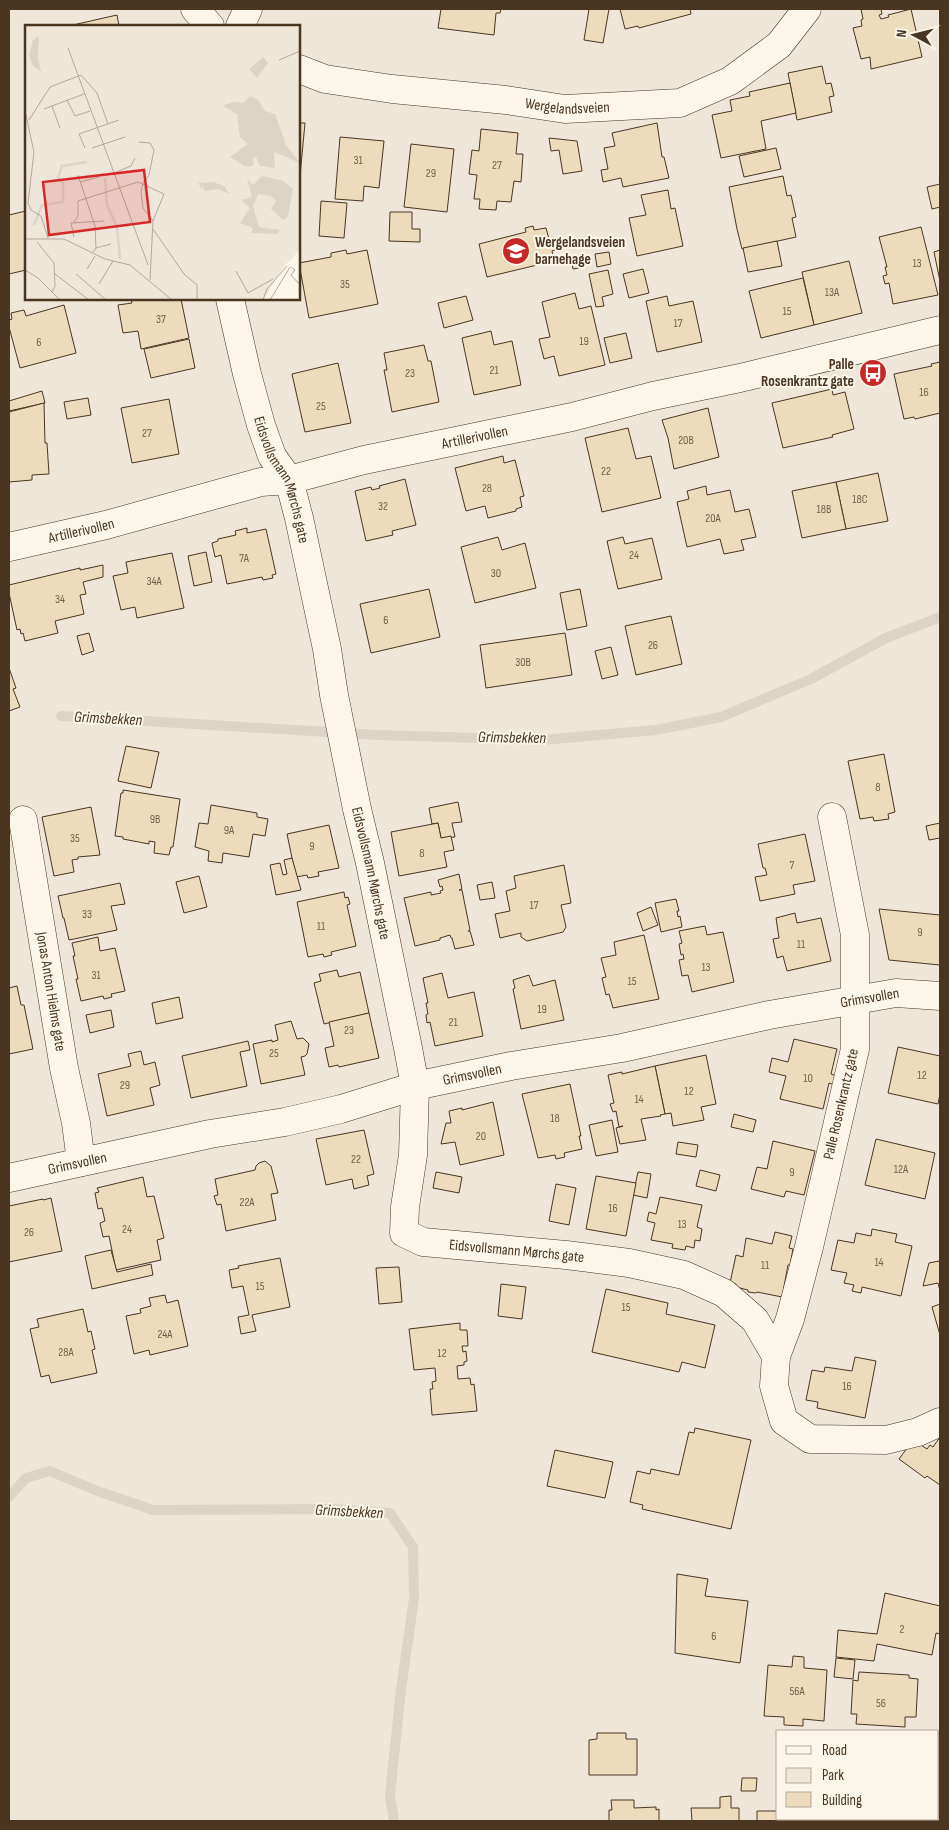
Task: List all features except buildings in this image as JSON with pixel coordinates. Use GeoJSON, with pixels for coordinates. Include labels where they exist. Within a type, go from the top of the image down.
{"type":"FeatureCollection","features":[{"type":"Feature","properties":{"kind":"street"},"geometry":{"type":"LineString","coordinates":[[195,9],[209,25]]}},
{"type":"Feature","properties":{"kind":"street"},"geometry":{"type":"LineString","coordinates":[[240,25],[248,9]]}},
{"type":"Feature","properties":{"kind":"street","name":"Wergelandsveien"},"geometry":{"type":"LineString","coordinates":[[300,69],[325,78],[392,89],[506,100],[565,109],[680,103],[730,81],[779,45],[807,9]]}},
{"type":"Feature","properties":{"kind":"street","name":"Eidsvollsmann Mørchs gate"},"geometry":{"type":"LineString","coordinates":[[230,300],[261,425],[272,456],[290,480],[327,649],[337,710],[415,1086],[413,1155],[405,1207],[404,1233],[423,1242],[566,1255],[629,1263],[684,1275],[724,1293],[755,1320],[776,1356]]}},
{"type":"Feature","properties":{"kind":"street","name":"Artillerivollen"},"geometry":{"type":"LineString","coordinates":[[9,547],[106,525],[261,482],[290,480],[364,460],[572,417],[654,396],[740,378],[940,330]]}},
{"type":"Feature","properties":{"kind":"street","name":"Palle Rosenkrantz gate"},"geometry":{"type":"LineString","coordinates":[[832,817],[855,935],[855,1049],[809,1247],[790,1319],[776,1356],[774,1386],[784,1421],[810,1439],[886,1440],[918,1432],[940,1422]]}},
{"type":"Feature","properties":{"kind":"street","name":"Jonas Anton Hielms gate"},"geometry":{"type":"LineString","coordinates":[[23,820],[64,1068],[76,1123],[81,1162]]}},
{"type":"Feature","properties":{"kind":"street","name":"Grimsvollen"},"geometry":{"type":"LineString","coordinates":[[9,1178],[210,1134],[284,1122],[341,1109],[415,1086],[511,1066],[622,1048],[769,1015],[896,993],[940,996]]}},
{"type":"Feature","properties":{"kind":"green space"},"geometry":{"type":"Polygon","coordinates":[[[9,9],[940,9],[940,1821],[9,1821],[9,9]]]}},
{"type":"Feature","properties":{"kind":"waterway","name":"Grimsbekken"},"geometry":{"type":"LineString","coordinates":[[61,716],[378,735],[542,740],[656,730],[721,717],[811,679],[886,638],[940,617]]}},
{"type":"Feature","properties":{"kind":"waterway","name":"Grimsbekken"},"geometry":{"type":"LineString","coordinates":[[9,1497],[26,1478],[50,1471],[97,1491],[153,1510],[332,1509],[390,1513],[413,1547],[414,1599],[401,1689],[390,1795],[394,1821]]}},
{"type":"Feature","properties":{"kind":"place","name":"Wergelandsveien barnehage"},"geometry":{"type":"Point","coordinates":[516,251]}},
{"type":"Feature","properties":{"kind":"place","name":"Palle Rosenkrantz gate"},"geometry":{"type":"Point","coordinates":[873,373]}}]}
